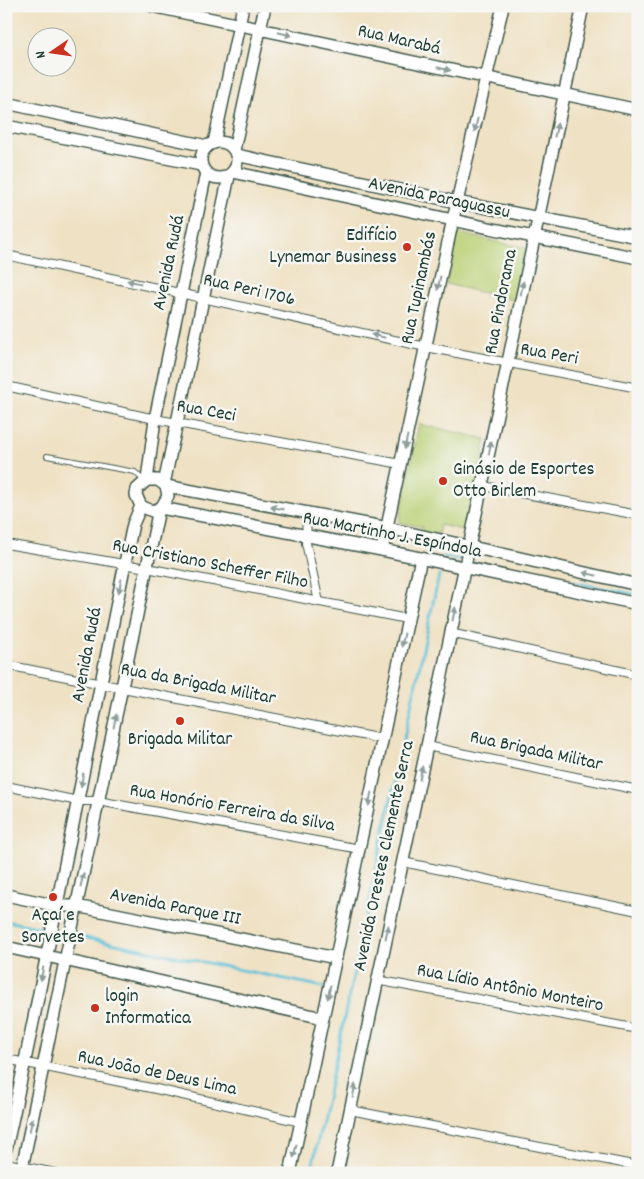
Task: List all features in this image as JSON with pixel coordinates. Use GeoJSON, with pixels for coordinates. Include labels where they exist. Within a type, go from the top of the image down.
{"type":"FeatureCollection","features":[{"type":"Feature","properties":{"kind":"main road","name":"Rua Marabá"},"geometry":{"type":"LineString","coordinates":[[152,6],[260,28],[564,96],[638,110]]}},
{"type":"Feature","properties":{"kind":"main road"},"geometry":{"type":"LineString","coordinates":[[204,169],[201,157],[210,145],[243,6]]}},
{"type":"Feature","properties":{"kind":"main road"},"geometry":{"type":"LineString","coordinates":[[6,126],[204,169],[217,178],[231,174],[236,166],[235,152],[265,6]]}},
{"type":"Feature","properties":{"kind":"main road","name":"Rua Tupinambás"},"geometry":{"type":"LineString","coordinates":[[382,550],[453,219],[488,78],[503,6]]}},
{"type":"Feature","properties":{"kind":"main road","name":"Rua Pindorama"},"geometry":{"type":"LineString","coordinates":[[470,547],[537,217],[583,6]]}},
{"type":"Feature","properties":{"kind":"main road"},"geometry":{"type":"LineString","coordinates":[[6,103],[210,145],[224,142],[235,152]]}},
{"type":"Feature","properties":{"kind":"main road","name":"Avenida Paraguassu"},"geometry":{"type":"LineString","coordinates":[[235,152],[457,202],[638,237]]}},
{"type":"Feature","properties":{"kind":"main road","name":"Avenida Rudá"},"geometry":{"type":"LineString","coordinates":[[6,1149],[58,906],[99,682],[133,524],[140,506],[136,495],[137,489],[145,480],[155,419],[182,292],[204,169]]}},
{"type":"Feature","properties":{"kind":"main road","name":"Avenida Paraguassu"},"geometry":{"type":"LineString","coordinates":[[231,174],[638,258]]}},
{"type":"Feature","properties":{"kind":"main road","name":"Avenida Rudá"},"geometry":{"type":"LineString","coordinates":[[21,1169],[147,568],[160,509],[168,496],[165,485],[177,422],[231,174]]}},
{"type":"Feature","properties":{"kind":"main road","name":"Rua Martinho J. Espíndola"},"geometry":{"type":"LineString","coordinates":[[145,480],[158,480],[165,485],[307,514],[388,528],[638,585]]}},
{"type":"Feature","properties":{"kind":"main road","name":"Rua Martinho J. Espíndola"},"geometry":{"type":"LineString","coordinates":[[140,506],[148,510],[160,509],[382,550],[638,604]]}},
{"type":"Feature","properties":{"kind":"main road","name":"Avenida Orestes Clemente Serra"},"geometry":{"type":"LineString","coordinates":[[337,1173],[376,980],[470,547]]}},
{"type":"Feature","properties":{"kind":"main road","name":"Avenida Orestes Clemente Serra"},"geometry":{"type":"LineString","coordinates":[[290,1173],[420,558]]}},
{"type":"Feature","properties":{"kind":"main road","name":"Avenida Parque III"},"geometry":{"type":"LineString","coordinates":[[6,895],[58,906],[76,906],[336,958]]}},
{"type":"Feature","properties":{"kind":"main road"},"geometry":{"type":"LineString","coordinates":[[6,947],[323,1018]]}},
{"type":"Feature","properties":{"kind":"street","name":"Rua Peri 1706"},"geometry":{"type":"LineString","coordinates":[[6,255],[182,292],[426,347]]}},
{"type":"Feature","properties":{"kind":"street","name":"Rua Peri"},"geometry":{"type":"LineString","coordinates":[[426,347],[638,388]]}},
{"type":"Feature","properties":{"kind":"street","name":"Rua Ceci"},"geometry":{"type":"LineString","coordinates":[[6,386],[155,419],[401,464]]}},
{"type":"Feature","properties":{"kind":"street"},"geometry":{"type":"LineString","coordinates":[[483,486],[638,515]]}},
{"type":"Feature","properties":{"kind":"street"},"geometry":{"type":"LineString","coordinates":[[307,514],[306,536],[319,602]]}},
{"type":"Feature","properties":{"kind":"street","name":"Rua Cristiano Scheffer Filho"},"geometry":{"type":"LineString","coordinates":[[6,544],[147,568],[407,619]]}},
{"type":"Feature","properties":{"kind":"street"},"geometry":{"type":"LineString","coordinates":[[450,633],[638,675]]}},
{"type":"Feature","properties":{"kind":"street","name":"Rua da Brigada Militar"},"geometry":{"type":"LineString","coordinates":[[6,665],[122,686],[382,739]]}},
{"type":"Feature","properties":{"kind":"street","name":"Rua Brigada Militar"},"geometry":{"type":"LineString","coordinates":[[427,746],[638,790]]}},
{"type":"Feature","properties":{"kind":"street"},"geometry":{"type":"LineString","coordinates":[[6,786],[78,801]]}},
{"type":"Feature","properties":{"kind":"street","name":"Rua Honório Ferreira da Silva"},"geometry":{"type":"LineString","coordinates":[[78,801],[98,801],[360,849]]}},
{"type":"Feature","properties":{"kind":"street"},"geometry":{"type":"LineString","coordinates":[[403,862],[638,911]]}},
{"type":"Feature","properties":{"kind":"street","name":"Rua Lídio Antônio Monteiro"},"geometry":{"type":"LineString","coordinates":[[376,980],[638,1029]]}},
{"type":"Feature","properties":{"kind":"street","name":"Rua João de Deus Lima"},"geometry":{"type":"LineString","coordinates":[[6,1059],[156,1089],[301,1122]]}},
{"type":"Feature","properties":{"kind":"street"},"geometry":{"type":"LineString","coordinates":[[350,1110],[638,1166]]}},
{"type":"Feature","properties":{"kind":"street"},"geometry":{"type":"LineString","coordinates":[[6,1163],[21,1169],[55,1173]]}},
{"type":"Feature","properties":{"kind":"lane"},"geometry":{"type":"LineString","coordinates":[[47,456],[135,472],[145,480]]}},
{"type":"Feature","properties":{"kind":"green space"},"geometry":{"type":"Polygon","coordinates":[[[457,233],[525,248],[514,300],[446,284],[457,233]]]}},
{"type":"Feature","properties":{"kind":"green space","name":"Ginásio de Esportes Otto Birlem"},"geometry":{"type":"Polygon","coordinates":[[[419,424],[486,439],[467,531],[440,525],[438,536],[422,532],[423,527],[399,522],[419,424]]]}},
{"type":"Feature","properties":{"kind":"waterway"},"geometry":{"type":"LineString","coordinates":[[444,557],[460,560]]}},
{"type":"Feature","properties":{"kind":"waterway"},"geometry":{"type":"LineString","coordinates":[[474,563],[638,595]]}},
{"type":"Feature","properties":{"kind":"waterway"},"geometry":{"type":"LineString","coordinates":[[311,1173],[439,575]]}},
{"type":"Feature","properties":{"kind":"waterway"},"geometry":{"type":"LineString","coordinates":[[6,921],[42,928]]}},
{"type":"Feature","properties":{"kind":"waterway"},"geometry":{"type":"LineString","coordinates":[[77,936],[324,987]]}},
{"type":"Feature","properties":{"kind":"place","name":"Edifício Lynemar Business"},"geometry":{"type":"Point","coordinates":[407,247]}},
{"type":"Feature","properties":{"kind":"place","name":"Ginásio de Esportes Otto Birlem"},"geometry":{"type":"Point","coordinates":[443,481]}},
{"type":"Feature","properties":{"kind":"place","name":"Brigada Militar"},"geometry":{"type":"Point","coordinates":[180,721]}},
{"type":"Feature","properties":{"kind":"place","name":"Açaí e Sorvetes"},"geometry":{"type":"Point","coordinates":[53,897]}},
{"type":"Feature","properties":{"kind":"place","name":"login Informatica"},"geometry":{"type":"Point","coordinates":[95,1008]}}]}
